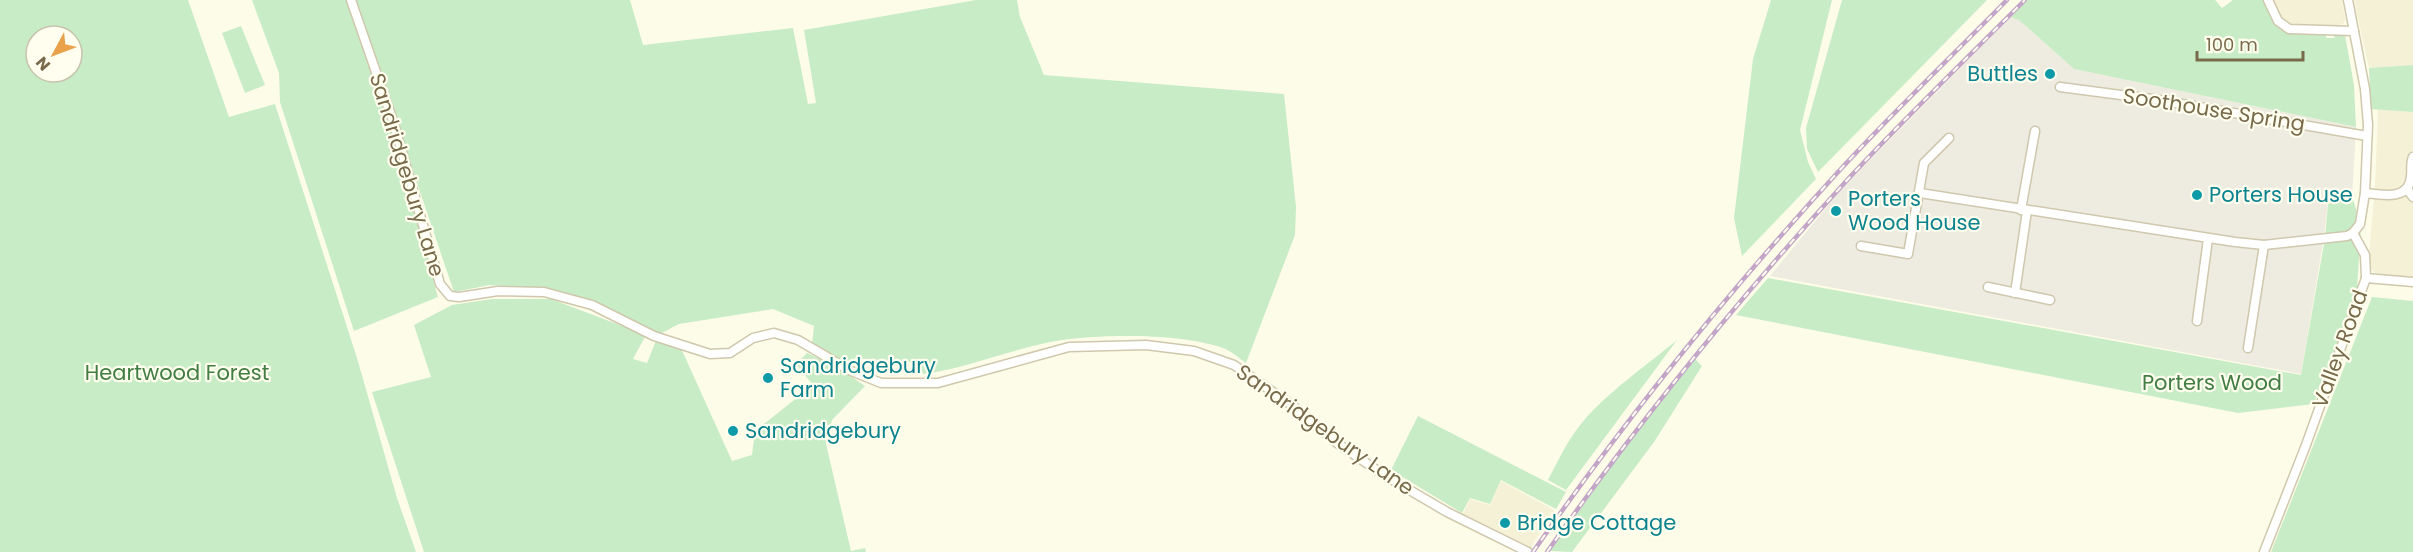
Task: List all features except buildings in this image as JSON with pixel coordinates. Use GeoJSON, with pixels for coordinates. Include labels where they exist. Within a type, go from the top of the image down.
{"type":"FeatureCollection","features":[{"type":"Feature","properties":{"kind":"street","name":"Sandridgebury Lane"},"geometry":{"type":"LineString","coordinates":[[351,0],[393,121],[440,284],[450,296],[459,297],[498,291],[544,292],[592,305],[654,336],[710,354],[730,353],[753,338],[774,333],[798,340],[849,370],[881,383],[938,382],[1069,347],[1146,345],[1194,351],[1234,365],[1293,406],[1337,443],[1384,475],[1447,512],[1528,552]]}},
{"type":"Feature","properties":{"kind":"street"},"geometry":{"type":"LineString","coordinates":[[2268,0],[2278,21],[2289,29],[2354,31]]}},
{"type":"Feature","properties":{"kind":"street"},"geometry":{"type":"LineString","coordinates":[[1920,193],[2208,239],[2264,245],[2347,236],[2354,233],[2360,224],[2365,193],[2367,136],[2365,89],[2348,0]]}},
{"type":"Feature","properties":{"kind":"street","name":"Soothouse Spring"},"geometry":{"type":"LineString","coordinates":[[2060,87],[2159,100],[2367,136]]}},
{"type":"Feature","properties":{"kind":"street"},"geometry":{"type":"LineString","coordinates":[[2015,293],[2025,191],[2035,130]]}},
{"type":"Feature","properties":{"kind":"street"},"geometry":{"type":"LineString","coordinates":[[1861,246],[1908,254],[1924,163],[1949,138]]}},
{"type":"Feature","properties":{"kind":"street"},"geometry":{"type":"LineString","coordinates":[[2365,193],[2395,196],[2407,189],[2412,178],[2411,161],[2413,157]]}},
{"type":"Feature","properties":{"kind":"street"},"geometry":{"type":"LineString","coordinates":[[2407,189],[2413,197]]}},
{"type":"Feature","properties":{"kind":"street","name":"Valley Road"},"geometry":{"type":"LineString","coordinates":[[2264,552],[2306,446],[2366,278],[2365,255],[2354,233]]}},
{"type":"Feature","properties":{"kind":"street"},"geometry":{"type":"LineString","coordinates":[[2197,321],[2208,239]]}},
{"type":"Feature","properties":{"kind":"street"},"geometry":{"type":"LineString","coordinates":[[2248,348],[2264,245]]}},
{"type":"Feature","properties":{"kind":"street"},"geometry":{"type":"LineString","coordinates":[[2366,278],[2413,282]]}},
{"type":"Feature","properties":{"kind":"street"},"geometry":{"type":"LineString","coordinates":[[1988,287],[2050,300]]}},
{"type":"Feature","properties":{"kind":"shaded area"},"geometry":{"type":"Polygon","coordinates":[[[2271,0],[2342,0],[2344,23],[2333,28],[2289,26],[2284,24],[2271,0]]]}},
{"type":"Feature","properties":{"kind":"shaded area"},"geometry":{"type":"Polygon","coordinates":[[[2354,0],[2413,0],[2413,65],[2369,68],[2354,0]]]}},
{"type":"Feature","properties":{"kind":"shaded area"},"geometry":{"type":"Polygon","coordinates":[[[2011,17],[2019,20],[2074,69],[2356,127],[2352,196],[2329,193],[2301,374],[1770,276],[1844,186],[2011,17]]]}},
{"type":"Feature","properties":{"kind":"shaded area"},"geometry":{"type":"Polygon","coordinates":[[[2378,109],[2413,112],[2413,278],[2376,273],[2368,266],[2375,187],[2378,109]]]}},
{"type":"Feature","properties":{"kind":"shaded area"},"geometry":{"type":"Polygon","coordinates":[[[1501,481],[1554,510],[1529,550],[1462,516],[1470,499],[1490,505],[1501,481]]]}},
{"type":"Feature","properties":{"kind":"green space","name":"Heartwood Forest"},"geometry":{"type":"Polygon","coordinates":[[[0,0],[188,0],[229,117],[275,104],[357,358],[397,498],[416,552],[0,552],[0,0]]]}},
{"type":"Feature","properties":{"kind":"green space"},"geometry":{"type":"Polygon","coordinates":[[[252,0],[346,0],[391,132],[438,297],[354,331],[280,102],[279,73],[252,0]]]}},
{"type":"Feature","properties":{"kind":"green space"},"geometry":{"type":"Polygon","coordinates":[[[355,0],[630,0],[643,45],[793,28],[808,104],[816,103],[804,30],[976,0],[1017,0],[1020,17],[1044,75],[1284,94],[1296,207],[1295,235],[1246,363],[1226,349],[1205,343],[1163,337],[1117,336],[1056,341],[923,374],[919,363],[855,358],[853,365],[812,344],[814,326],[773,309],[679,324],[658,335],[545,289],[490,285],[454,292],[355,0]]]}},
{"type":"Feature","properties":{"kind":"green space"},"geometry":{"type":"Polygon","coordinates":[[[1771,0],[1832,0],[1800,130],[1808,162],[1816,179],[1742,256],[1734,218],[1753,59],[1771,0]]]}},
{"type":"Feature","properties":{"kind":"green space"},"geometry":{"type":"Polygon","coordinates":[[[1842,0],[1987,0],[1818,172],[1807,149],[1806,128],[1842,0]]]}},
{"type":"Feature","properties":{"kind":"green space"},"geometry":{"type":"Polygon","coordinates":[[[2028,0],[2215,0],[2222,8],[2233,0],[2265,0],[2275,21],[2287,30],[2326,34],[2326,38],[2334,38],[2335,34],[2345,35],[2354,85],[2356,127],[2074,69],[2019,20],[2011,17],[2028,0]]]}},
{"type":"Feature","properties":{"kind":"green space"},"geometry":{"type":"Polygon","coordinates":[[[241,26],[265,85],[245,93],[222,33],[241,26]]]}},
{"type":"Feature","properties":{"kind":"green space"},"geometry":{"type":"Polygon","coordinates":[[[2413,65],[2413,112],[2371,109],[2369,68],[2413,65]]]}},
{"type":"Feature","properties":{"kind":"green space","name":"Porters Wood"},"geometry":{"type":"Polygon","coordinates":[[[2329,193],[2352,196],[2361,226],[2357,289],[2314,404],[2238,413],[1736,315],[1768,278],[2301,375],[2325,238],[2329,193]]]}},
{"type":"Feature","properties":{"kind":"green space"},"geometry":{"type":"Polygon","coordinates":[[[2372,297],[2413,301],[2413,552],[2271,552],[2372,297]]]}},
{"type":"Feature","properties":{"kind":"green space"},"geometry":{"type":"Polygon","coordinates":[[[492,299],[551,299],[646,335],[633,359],[647,363],[657,338],[680,346],[732,461],[752,455],[755,431],[813,385],[796,364],[807,353],[839,368],[865,386],[832,420],[826,444],[851,551],[865,548],[866,552],[424,552],[372,392],[431,377],[414,325],[452,305],[492,299]]]}},
{"type":"Feature","properties":{"kind":"green space"},"geometry":{"type":"Polygon","coordinates":[[[1677,340],[1566,490],[1548,480],[1571,437],[1591,413],[1614,391],[1677,340]]]}},
{"type":"Feature","properties":{"kind":"green space"},"geometry":{"type":"Polygon","coordinates":[[[1695,359],[1702,366],[1654,442],[1572,552],[1550,551],[1640,427],[1695,359]]]}},
{"type":"Feature","properties":{"kind":"green space"},"geometry":{"type":"Polygon","coordinates":[[[1418,416],[1566,492],[1556,509],[1501,480],[1490,504],[1470,498],[1462,513],[1391,470],[1418,416]]]}},
{"type":"Feature","properties":{"kind":"railway"},"geometry":{"type":"LineString","coordinates":[[1533,552],[1642,404],[1758,262],[1859,149],[2007,0]]}},
{"type":"Feature","properties":{"kind":"railway"},"geometry":{"type":"LineString","coordinates":[[1547,552],[1655,407],[1769,268],[1849,178],[2025,0]]}},
{"type":"Feature","properties":{"kind":"place","name":"Buttles"},"geometry":{"type":"Point","coordinates":[2050,74]}},
{"type":"Feature","properties":{"kind":"place","name":"Porters House"},"geometry":{"type":"Point","coordinates":[2197,195]}},
{"type":"Feature","properties":{"kind":"place","name":"Porters Wood House"},"geometry":{"type":"Point","coordinates":[1836,211]}},
{"type":"Feature","properties":{"kind":"place","name":"Sandridgebury Farm"},"geometry":{"type":"Point","coordinates":[768,378]}},
{"type":"Feature","properties":{"kind":"place","name":"Sandridgebury"},"geometry":{"type":"Point","coordinates":[733,431]}},
{"type":"Feature","properties":{"kind":"place","name":"Bridge Cottage"},"geometry":{"type":"Point","coordinates":[1505,523]}}]}
